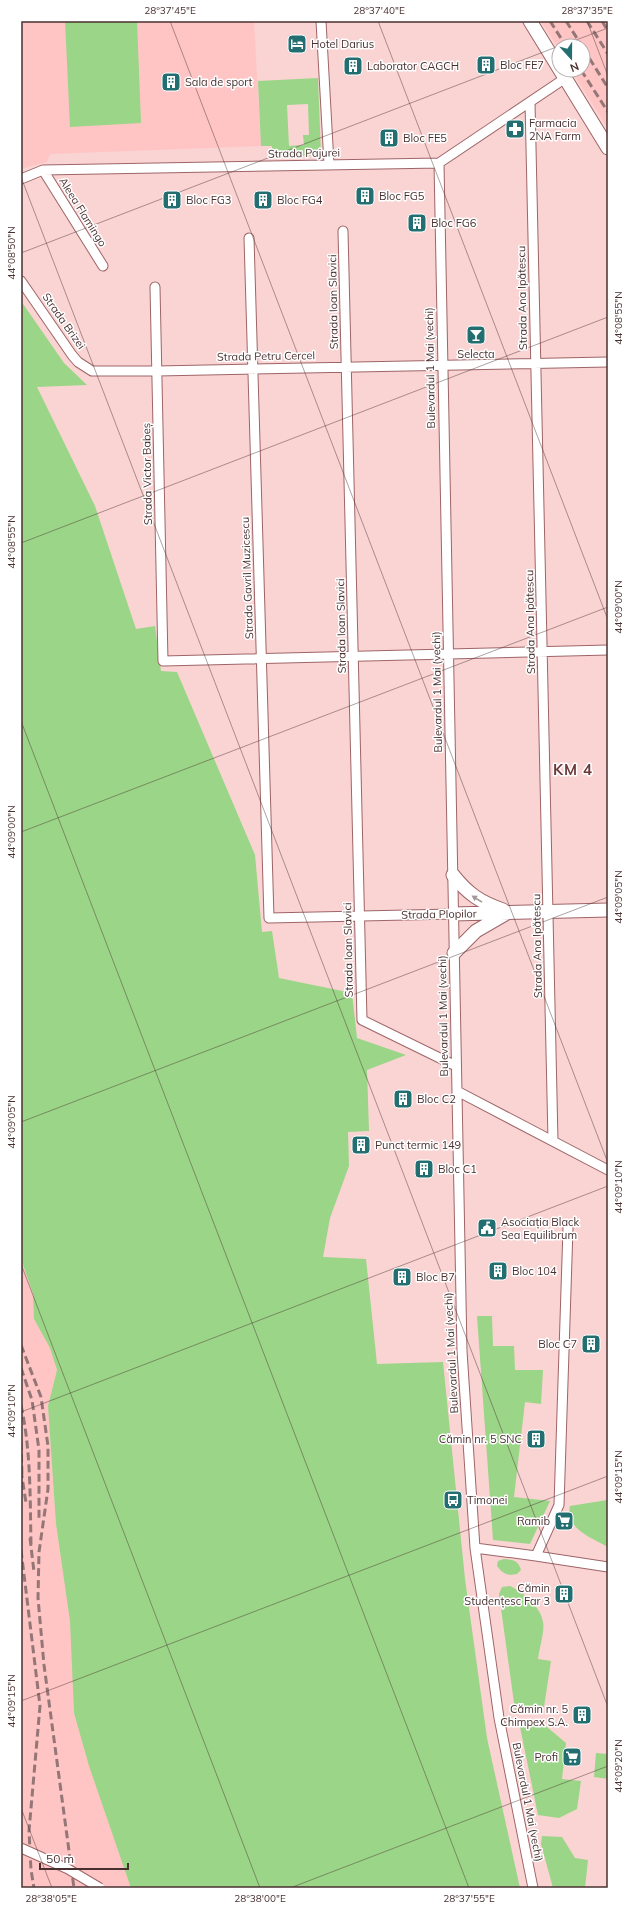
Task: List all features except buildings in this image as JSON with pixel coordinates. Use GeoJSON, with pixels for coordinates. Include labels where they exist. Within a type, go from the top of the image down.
{"type":"FeatureCollection","features":[{"type":"Feature","properties":{"kind":"street"},"geometry":{"type":"LineString","coordinates":[[321,21],[329,164]]}},
{"type":"Feature","properties":{"kind":"street"},"geometry":{"type":"LineString","coordinates":[[530,21],[564,79],[608,148]]}},
{"type":"Feature","properties":{"kind":"street"},"geometry":{"type":"LineString","coordinates":[[439,163],[564,79]]}},
{"type":"Feature","properties":{"kind":"street","name":"Strada Ana Ipătescu"},"geometry":{"type":"LineString","coordinates":[[530,102],[553,1141]]}},
{"type":"Feature","properties":{"kind":"street","name":"Strada Pajurei"},"geometry":{"type":"LineString","coordinates":[[21,179],[43,170],[439,163]]}},
{"type":"Feature","properties":{"kind":"street","name":"Bulevardul 1 Mai (vechi)"},"geometry":{"type":"LineString","coordinates":[[439,163],[462,1344],[475,1548],[499,1718],[532,1888]]}},
{"type":"Feature","properties":{"kind":"street","name":"Aleea Flamingo"},"geometry":{"type":"LineString","coordinates":[[43,170],[104,266]]}},
{"type":"Feature","properties":{"kind":"street","name":"Strada Ioan Slavici"},"geometry":{"type":"LineString","coordinates":[[343,231],[362,1020],[456,1066]]}},
{"type":"Feature","properties":{"kind":"street","name":"Strada Gavril Muzicescu"},"geometry":{"type":"LineString","coordinates":[[249,238],[269,918]]}},
{"type":"Feature","properties":{"kind":"street","name":"Strada Brizei"},"geometry":{"type":"LineString","coordinates":[[21,281],[72,355],[78,362],[92,371]]}},
{"type":"Feature","properties":{"kind":"street","name":"Strada Victor Babeș"},"geometry":{"type":"LineString","coordinates":[[155,287],[163,661],[261,659]]}},
{"type":"Feature","properties":{"kind":"street","name":"Strada Petru Cercel"},"geometry":{"type":"LineString","coordinates":[[92,371],[608,362]]}},
{"type":"Feature","properties":{"kind":"street"},"geometry":{"type":"LineString","coordinates":[[261,659],[608,650]]}},
{"type":"Feature","properties":{"kind":"street"},"geometry":{"type":"LineString","coordinates":[[452,875],[465,890],[475,898],[508,912]]}},
{"type":"Feature","properties":{"kind":"street","name":"Strada Plopilor"},"geometry":{"type":"LineString","coordinates":[[269,918],[608,910]]}},
{"type":"Feature","properties":{"kind":"street"},"geometry":{"type":"LineString","coordinates":[[454,953],[476,931],[508,912]]}},
{"type":"Feature","properties":{"kind":"street"},"geometry":{"type":"LineString","coordinates":[[457,1091],[608,1170]]}},
{"type":"Feature","properties":{"kind":"street"},"geometry":{"type":"LineString","coordinates":[[536,1556],[559,1505],[568,1228]]}},
{"type":"Feature","properties":{"kind":"street"},"geometry":{"type":"LineString","coordinates":[[475,1548],[608,1567]]}},
{"type":"Feature","properties":{"kind":"street"},"geometry":{"type":"LineString","coordinates":[[21,1848],[68,1869],[100,1888]]}},
{"type":"Feature","properties":{"kind":"shaded area"},"geometry":{"type":"Polygon","coordinates":[[[21,21],[254,21],[261,146],[50,154],[47,162],[21,169],[21,21]]]}},
{"type":"Feature","properties":{"kind":"shaded area"},"geometry":{"type":"Polygon","coordinates":[[[541,21],[608,21],[608,129],[576,78],[591,78],[591,38],[552,38],[541,21]]]}},
{"type":"Feature","properties":{"kind":"shaded area"},"geometry":{"type":"Polygon","coordinates":[[[21,1259],[33,1294],[34,1319],[50,1348],[57,1370],[48,1406],[56,1524],[62,1566],[390,1888],[21,1888],[21,1259]]]}},
{"type":"Feature","properties":{"kind":"green space"},"geometry":{"type":"Polygon","coordinates":[[[65,21],[137,21],[141,123],[70,127],[65,21]]]}},
{"type":"Feature","properties":{"kind":"green space"},"geometry":{"type":"Polygon","coordinates":[[[318,78],[321,155],[272,157],[272,146],[261,146],[258,81],[318,78]],[[308,104],[287,105],[289,146],[304,145],[303,135],[309,135],[308,104]]]}},
{"type":"Feature","properties":{"kind":"green space"},"geometry":{"type":"Polygon","coordinates":[[[21,301],[64,363],[87,385],[37,387],[95,506],[136,629],[155,626],[161,671],[177,672],[255,855],[262,932],[272,931],[279,978],[352,993],[357,1038],[406,1055],[367,1070],[369,1131],[348,1132],[349,1166],[330,1218],[323,1257],[366,1259],[377,1364],[443,1362],[465,1579],[487,1738],[520,1888],[131,1888],[89,1766],[74,1713],[70,1621],[56,1524],[48,1406],[57,1370],[50,1348],[34,1319],[33,1294],[21,1259],[21,301]]]}},
{"type":"Feature","properties":{"kind":"green space"},"geometry":{"type":"Polygon","coordinates":[[[477,1316],[492,1316],[493,1346],[514,1346],[515,1370],[543,1370],[541,1404],[525,1402],[514,1497],[550,1501],[530,1544],[493,1540],[477,1316]]]}},
{"type":"Feature","properties":{"kind":"green space"},"geometry":{"type":"Polygon","coordinates":[[[607,1500],[608,1547],[581,1532],[572,1521],[570,1514],[570,1506],[607,1500]]]}},
{"type":"Feature","properties":{"kind":"green space"},"geometry":{"type":"Polygon","coordinates":[[[504,1559],[515,1561],[521,1570],[514,1575],[504,1573],[497,1566],[498,1561],[504,1559]]]}},
{"type":"Feature","properties":{"kind":"green space"},"geometry":{"type":"Polygon","coordinates":[[[510,1586],[531,1601],[542,1616],[543,1630],[538,1659],[551,1661],[544,1707],[515,1710],[499,1594],[502,1587],[510,1586]]]}},
{"type":"Feature","properties":{"kind":"green space"},"geometry":{"type":"Polygon","coordinates":[[[531,1719],[541,1722],[566,1743],[562,1779],[581,1781],[577,1809],[559,1818],[538,1815],[520,1727],[522,1723],[531,1719]]]}},
{"type":"Feature","properties":{"kind":"green space"},"geometry":{"type":"Polygon","coordinates":[[[596,1753],[608,1754],[608,1779],[594,1777],[596,1753]]]}},
{"type":"Feature","properties":{"kind":"green space"},"geometry":{"type":"Polygon","coordinates":[[[542,1836],[562,1837],[575,1858],[588,1860],[585,1888],[553,1888],[541,1844],[542,1836]]]}},
{"type":"Feature","properties":{"kind":"railway"},"geometry":{"type":"LineString","coordinates":[[550,21],[561,38]]}},
{"type":"Feature","properties":{"kind":"railway"},"geometry":{"type":"LineString","coordinates":[[566,21],[577,38]]}},
{"type":"Feature","properties":{"kind":"railway"},"geometry":{"type":"LineString","coordinates":[[587,21],[608,54]]}},
{"type":"Feature","properties":{"kind":"railway"},"geometry":{"type":"LineString","coordinates":[[602,21],[608,31]]}},
{"type":"Feature","properties":{"kind":"railway"},"geometry":{"type":"LineString","coordinates":[[591,61],[608,88]]}},
{"type":"Feature","properties":{"kind":"railway"},"geometry":{"type":"LineString","coordinates":[[586,78],[608,112]]}},
{"type":"Feature","properties":{"kind":"railway"},"geometry":{"type":"LineString","coordinates":[[21,1345],[41,1397],[48,1446],[48,1489],[39,1552],[38,1598],[44,1665],[74,1888]]}},
{"type":"Feature","properties":{"kind":"railway"},"geometry":{"type":"LineString","coordinates":[[21,1368],[32,1400],[39,1450],[39,1518]]}},
{"type":"Feature","properties":{"kind":"railway"},"geometry":{"type":"LineString","coordinates":[[21,1405],[27,1440],[31,1544]]}},
{"type":"Feature","properties":{"kind":"railway"},"geometry":{"type":"LineString","coordinates":[[21,1442],[22,1476]]}},
{"type":"Feature","properties":{"kind":"railway"},"geometry":{"type":"LineString","coordinates":[[21,1470],[26,1503]]}},
{"type":"Feature","properties":{"kind":"railway"},"geometry":{"type":"LineString","coordinates":[[30,1538],[34,1572]]}},
{"type":"Feature","properties":{"kind":"railway"},"geometry":{"type":"LineString","coordinates":[[21,1550],[40,1706],[29,1831],[31,1870],[34,1888]]}},
{"type":"Feature","properties":{"kind":"place","name":"Hotel Darius"},"geometry":{"type":"Point","coordinates":[297,44]}},
{"type":"Feature","properties":{"kind":"place","name":"Bloc FE7"},"geometry":{"type":"Point","coordinates":[486,65]}},
{"type":"Feature","properties":{"kind":"place","name":"Laborator CAGCH"},"geometry":{"type":"Point","coordinates":[353,66]}},
{"type":"Feature","properties":{"kind":"place","name":"Sala de sport"},"geometry":{"type":"Point","coordinates":[171,82]}},
{"type":"Feature","properties":{"kind":"place","name":"Farmacia 2NA Farm"},"geometry":{"type":"Point","coordinates":[515,129]}},
{"type":"Feature","properties":{"kind":"place","name":"Bloc FE5"},"geometry":{"type":"Point","coordinates":[389,138]}},
{"type":"Feature","properties":{"kind":"place","name":"Bloc FG5"},"geometry":{"type":"Point","coordinates":[365,196]}},
{"type":"Feature","properties":{"kind":"place","name":"Bloc FG3"},"geometry":{"type":"Point","coordinates":[172,200]}},
{"type":"Feature","properties":{"kind":"place","name":"Bloc FG4"},"geometry":{"type":"Point","coordinates":[263,200]}},
{"type":"Feature","properties":{"kind":"place","name":"Bloc FG6"},"geometry":{"type":"Point","coordinates":[417,223]}},
{"type":"Feature","properties":{"kind":"place","name":"Selecta"},"geometry":{"type":"Point","coordinates":[476,335]}},
{"type":"Feature","properties":{"kind":"place","name":"Bloc C2"},"geometry":{"type":"Point","coordinates":[403,1099]}},
{"type":"Feature","properties":{"kind":"place","name":"Punct termic 149"},"geometry":{"type":"Point","coordinates":[361,1145]}},
{"type":"Feature","properties":{"kind":"place","name":"Bloc C1"},"geometry":{"type":"Point","coordinates":[424,1169]}},
{"type":"Feature","properties":{"kind":"place","name":"Asociația Black Sea Equilibrum"},"geometry":{"type":"Point","coordinates":[487,1228]}},
{"type":"Feature","properties":{"kind":"place","name":"Bloc 104"},"geometry":{"type":"Point","coordinates":[498,1271]}},
{"type":"Feature","properties":{"kind":"place","name":"Bloc B7"},"geometry":{"type":"Point","coordinates":[402,1277]}},
{"type":"Feature","properties":{"kind":"place","name":"Bloc C7"},"geometry":{"type":"Point","coordinates":[591,1344]}},
{"type":"Feature","properties":{"kind":"place","name":"Cămin nr. 5 SNC"},"geometry":{"type":"Point","coordinates":[536,1439]}},
{"type":"Feature","properties":{"kind":"place","name":"Timonei"},"geometry":{"type":"Point","coordinates":[453,1500]}},
{"type":"Feature","properties":{"kind":"place","name":"Ramib"},"geometry":{"type":"Point","coordinates":[564,1521]}},
{"type":"Feature","properties":{"kind":"place","name":"Cămin Studențesc Far 3"},"geometry":{"type":"Point","coordinates":[564,1594]}},
{"type":"Feature","properties":{"kind":"place","name":"Cămin nr. 5 Chimpex S.A."},"geometry":{"type":"Point","coordinates":[582,1715]}},
{"type":"Feature","properties":{"kind":"place","name":"Profi"},"geometry":{"type":"Point","coordinates":[572,1757]}},
{"type":"Feature","properties":{"kind":"district","name":"KM 4"},"geometry":{"type":"Point","coordinates":[573,770]}}]}
